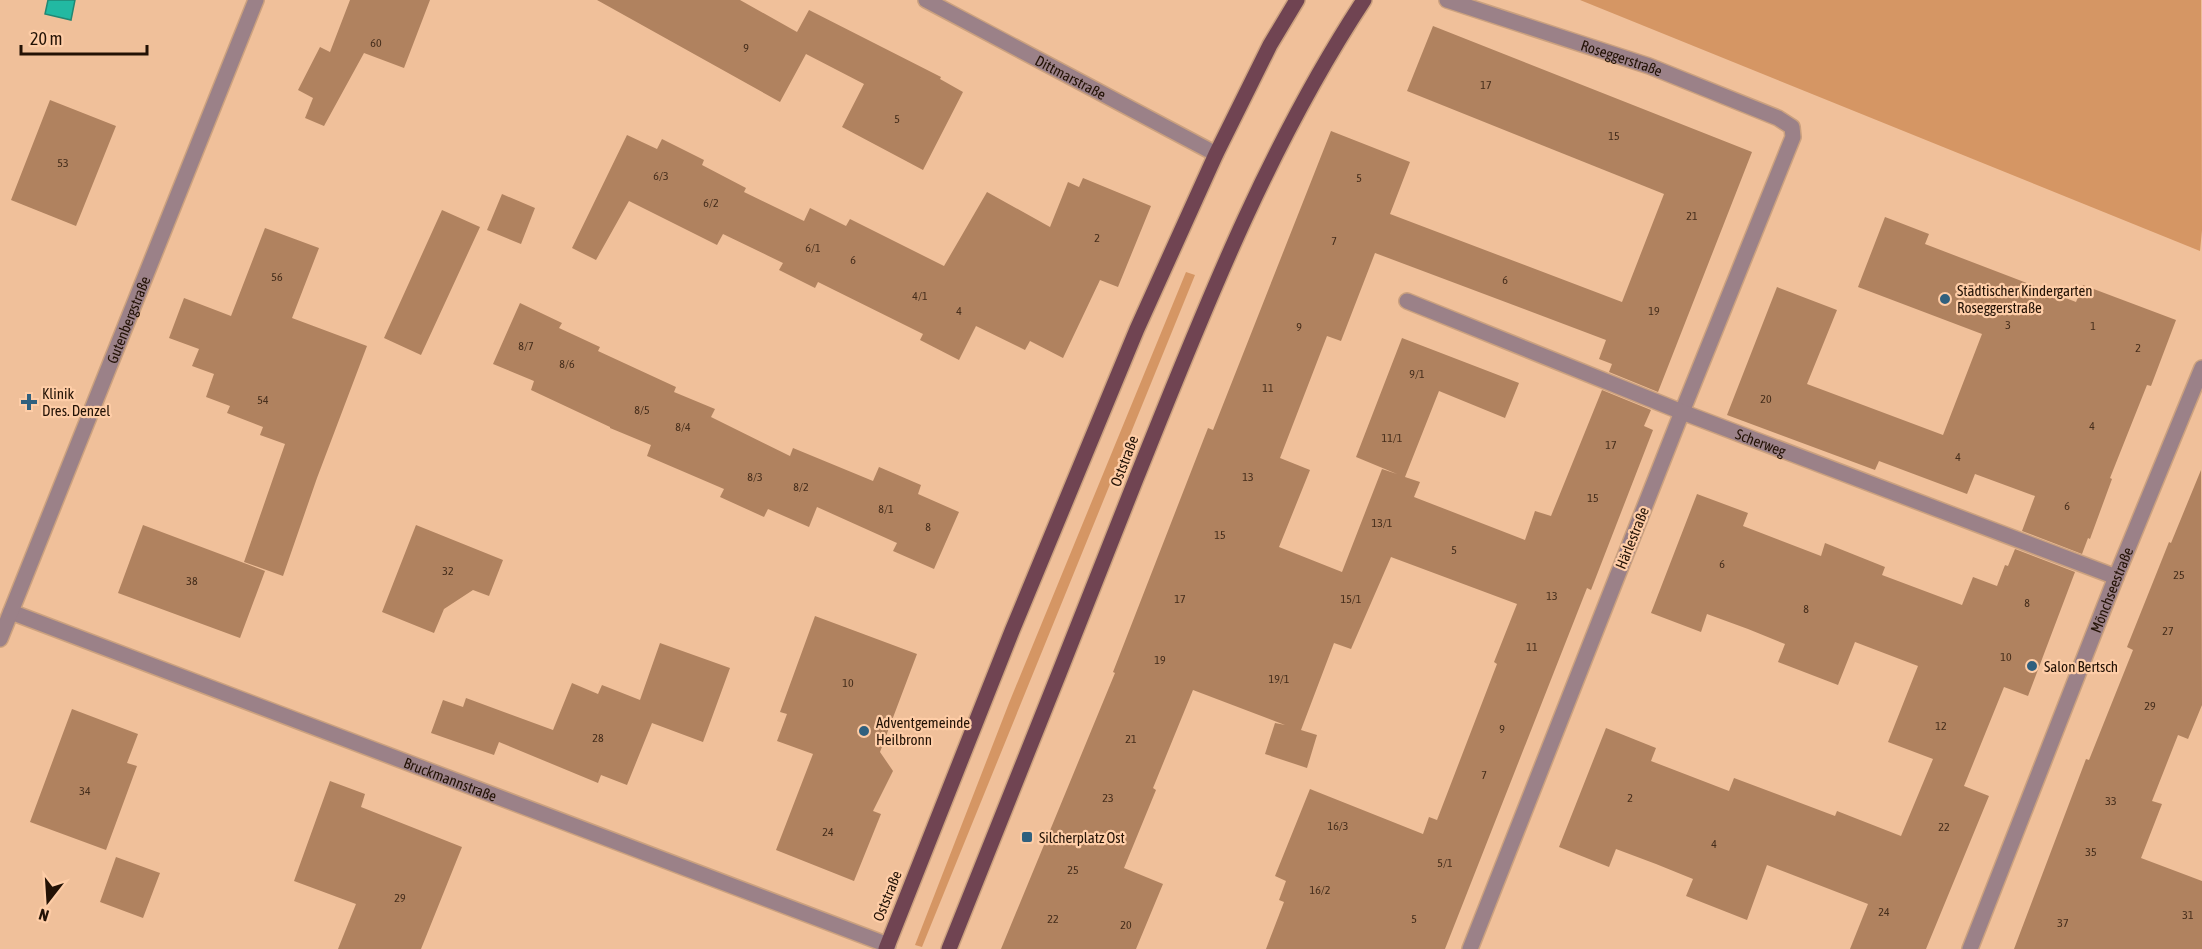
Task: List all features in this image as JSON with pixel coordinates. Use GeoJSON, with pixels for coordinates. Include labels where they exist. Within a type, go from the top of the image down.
{"type":"FeatureCollection","features":[{"type":"Feature","properties":{"kind":"main road","name":"Oststraße"},"geometry":{"type":"LineString","coordinates":[[887,947],[1012,631],[1137,328],[1216,154],[1270,45],[1297,0]]}},
{"type":"Feature","properties":{"kind":"main road","name":"Oststraße"},"geometry":{"type":"LineString","coordinates":[[949,949],[1167,400],[1240,227],[1323,64],[1364,0]]}},
{"type":"Feature","properties":{"kind":"street","name":"Gutenbergstraße"},"geometry":{"type":"LineString","coordinates":[[0,639],[256,0]]}},
{"type":"Feature","properties":{"kind":"street","name":"Dittmarstraße"},"geometry":{"type":"LineString","coordinates":[[926,0],[1216,154]]}},
{"type":"Feature","properties":{"kind":"street","name":"Roseggerstraße"},"geometry":{"type":"LineString","coordinates":[[1447,0],[1649,66],[1778,118],[1792,127]]}},
{"type":"Feature","properties":{"kind":"street","name":"Härlestraße"},"geometry":{"type":"LineString","coordinates":[[1470,949],[1792,137],[1792,127]]}},
{"type":"Feature","properties":{"kind":"street","name":"Scherweg"},"geometry":{"type":"LineString","coordinates":[[1407,301],[1682,412],[2116,578]]}},
{"type":"Feature","properties":{"kind":"street","name":"Mönchseestraße"},"geometry":{"type":"LineString","coordinates":[[1970,949],[2116,578],[2202,368]]}},
{"type":"Feature","properties":{"kind":"street","name":"Bruckmannstraße"},"geometry":{"type":"LineString","coordinates":[[11,612],[887,947]]}},
{"type":"Feature","properties":{"kind":"shaded area"},"geometry":{"type":"Polygon","coordinates":[[[1580,0],[2201,0],[2202,230],[2200,251],[1580,0]]]}},
{"type":"Feature","properties":{"kind":"shaded area"},"geometry":{"type":"Polygon","coordinates":[[[1186,272],[1195,275],[922,947],[915,945],[1009,703],[1186,272]]]}},
{"type":"Feature","properties":{"kind":"water"},"geometry":{"type":"Polygon","coordinates":[[[48,0],[75,0],[71,20],[45,14],[48,0]]]}},
{"type":"Feature","properties":{"kind":"building"},"geometry":{"type":"Polygon","coordinates":[[[350,0],[430,0],[404,68],[364,53],[324,126],[305,118],[313,98],[298,90],[320,47],[330,52],[350,0]]]}},
{"type":"Feature","properties":{"kind":"building"},"geometry":{"type":"Polygon","coordinates":[[[597,0],[740,0],[797,32],[809,10],[941,77],[940,79],[963,92],[923,170],[842,127],[864,84],[806,54],[780,102],[597,0]]]}},
{"type":"Feature","properties":{"kind":"building"},"geometry":{"type":"Polygon","coordinates":[[[1433,26],[1752,152],[1658,392],[1609,372],[1612,364],[1599,359],[1606,340],[1375,253],[1341,341],[1327,336],[1280,458],[1310,470],[1279,547],[1342,572],[1382,469],[1397,474],[1356,457],[1402,338],[1519,383],[1505,418],[1439,391],[1405,477],[1420,482],[1414,497],[1525,540],[1535,511],[1551,516],[1602,390],[1651,410],[1644,426],[1653,430],[1591,590],[1587,588],[1445,949],[1266,949],[1284,902],[1279,900],[1286,881],[1275,876],[1310,789],[1423,834],[1429,817],[1437,820],[1497,664],[1494,662],[1517,604],[1391,557],[1351,649],[1334,643],[1301,730],[1317,735],[1307,768],[1265,754],[1275,723],[1285,725],[1193,690],[1153,788],[1156,790],[1124,868],[1163,884],[1136,949],[1001,949],[1115,673],[1113,672],[1208,428],[1213,430],[1331,131],[1410,162],[1390,214],[1622,302],[1664,194],[1407,91],[1433,26]]]}},
{"type":"Feature","properties":{"kind":"building"},"geometry":{"type":"Polygon","coordinates":[[[50,100],[116,126],[76,226],[11,200],[50,100]]]}},
{"type":"Feature","properties":{"kind":"building"},"geometry":{"type":"Polygon","coordinates":[[[627,135],[657,149],[662,139],[704,160],[702,165],[746,188],[744,192],[804,221],[810,208],[846,226],[850,219],[944,266],[987,192],[1050,227],[1068,182],[1079,187],[1083,178],[1151,206],[1118,287],[1100,280],[1063,358],[1030,341],[1025,350],[976,326],[959,360],[920,340],[923,334],[818,282],[815,288],[779,270],[783,263],[723,234],[717,245],[629,201],[596,260],[572,248],[627,135]]]}},
{"type":"Feature","properties":{"kind":"building"},"geometry":{"type":"Polygon","coordinates":[[[502,194],[535,208],[521,244],[487,230],[502,194]]]}},
{"type":"Feature","properties":{"kind":"building"},"geometry":{"type":"Polygon","coordinates":[[[442,210],[480,227],[421,355],[384,338],[442,210]]]}},
{"type":"Feature","properties":{"kind":"building"},"geometry":{"type":"Polygon","coordinates":[[[1885,217],[1929,234],[1925,244],[2076,302],[2083,285],[2176,320],[2151,386],[2147,385],[2110,478],[2112,479],[2090,539],[2088,538],[2082,554],[2022,531],[2035,496],[1975,474],[1967,494],[1879,461],[1875,470],[1727,415],[1777,287],[1837,310],[1807,384],[1943,435],[1982,334],[1858,287],[1885,217]]]}},
{"type":"Feature","properties":{"kind":"building"},"geometry":{"type":"Polygon","coordinates":[[[265,228],[319,248],[292,318],[367,346],[283,576],[244,562],[285,444],[260,435],[263,427],[227,413],[230,406],[206,397],[214,374],[192,366],[199,349],[169,338],[184,298],[231,316],[265,228]]]}},
{"type":"Feature","properties":{"kind":"building"},"geometry":{"type":"Polygon","coordinates":[[[520,303],[562,323],[559,328],[600,347],[598,351],[676,387],[674,392],[715,409],[711,417],[790,456],[793,448],[873,481],[879,467],[921,485],[918,494],[959,512],[934,569],[893,551],[897,543],[817,507],[809,527],[768,509],[764,517],[720,497],[724,489],[647,456],[651,445],[531,390],[534,381],[493,364],[520,303]]]}},
{"type":"Feature","properties":{"kind":"building"},"geometry":{"type":"Polygon","coordinates":[[[2201,470],[2202,705],[2188,739],[2178,735],[2152,801],[2162,804],[2141,858],[2202,881],[2202,949],[2014,949],[2086,759],[2089,760],[2133,650],[2127,647],[2201,470]]]}},
{"type":"Feature","properties":{"kind":"building"},"geometry":{"type":"Polygon","coordinates":[[[1697,494],[1748,513],[1743,526],[1821,556],[1825,543],[1885,567],[1882,575],[1962,605],[1973,577],[1997,586],[2005,565],[2008,566],[2015,549],[2075,572],[2028,696],[2004,687],[1964,786],[1989,796],[1926,949],[1850,949],[1868,904],[1767,865],[1747,920],[1686,896],[1693,879],[1656,864],[1616,849],[1609,867],[1559,847],[1606,728],[1656,748],[1651,761],[1729,791],[1734,778],[1835,816],[1837,811],[1901,836],[1933,759],[1888,742],[1918,666],[1855,642],[1838,685],[1778,662],[1785,644],[1748,629],[1707,614],[1701,632],[1651,613],[1697,494]]]}},
{"type":"Feature","properties":{"kind":"building"},"geometry":{"type":"Polygon","coordinates":[[[143,525],[265,571],[240,638],[118,593],[143,525]]]}},
{"type":"Feature","properties":{"kind":"building"},"geometry":{"type":"Polygon","coordinates":[[[416,525],[503,560],[489,596],[473,590],[444,609],[434,633],[382,612],[416,525]]]}},
{"type":"Feature","properties":{"kind":"building"},"geometry":{"type":"Polygon","coordinates":[[[815,616],[917,654],[880,752],[893,771],[873,811],[881,814],[854,881],[776,850],[813,754],[777,741],[787,714],[780,712],[815,616]]]}},
{"type":"Feature","properties":{"kind":"building"},"geometry":{"type":"Polygon","coordinates":[[[660,643],[730,668],[703,742],[652,723],[627,785],[601,775],[598,783],[499,742],[494,755],[431,733],[443,700],[463,707],[466,698],[553,730],[572,683],[598,694],[602,685],[640,700],[660,643]]]}},
{"type":"Feature","properties":{"kind":"building"},"geometry":{"type":"Polygon","coordinates":[[[72,709],[138,734],[127,763],[137,766],[106,850],[30,822],[72,709]]]}},
{"type":"Feature","properties":{"kind":"building"},"geometry":{"type":"Polygon","coordinates":[[[330,781],[365,794],[361,807],[462,847],[421,949],[338,949],[356,904],[294,881],[330,781]]]}},
{"type":"Feature","properties":{"kind":"building"},"geometry":{"type":"Polygon","coordinates":[[[116,857],[160,873],[143,918],[100,902],[116,857]]]}},
{"type":"Feature","properties":{"kind":"place","name":"Städtischer Kindergarten Roseggerstraße"},"geometry":{"type":"Point","coordinates":[1945,299]}},
{"type":"Feature","properties":{"kind":"place","name":"Klinik Dres. Denzel"},"geometry":{"type":"Point","coordinates":[29,402]}},
{"type":"Feature","properties":{"kind":"place","name":"Salon Bertsch"},"geometry":{"type":"Point","coordinates":[2032,666]}},
{"type":"Feature","properties":{"kind":"place","name":"Adventgemeinde Heilbronn"},"geometry":{"type":"Point","coordinates":[864,731]}},
{"type":"Feature","properties":{"kind":"place","name":"Silcherplatz Ost"},"geometry":{"type":"Point","coordinates":[1027,837]}}]}
